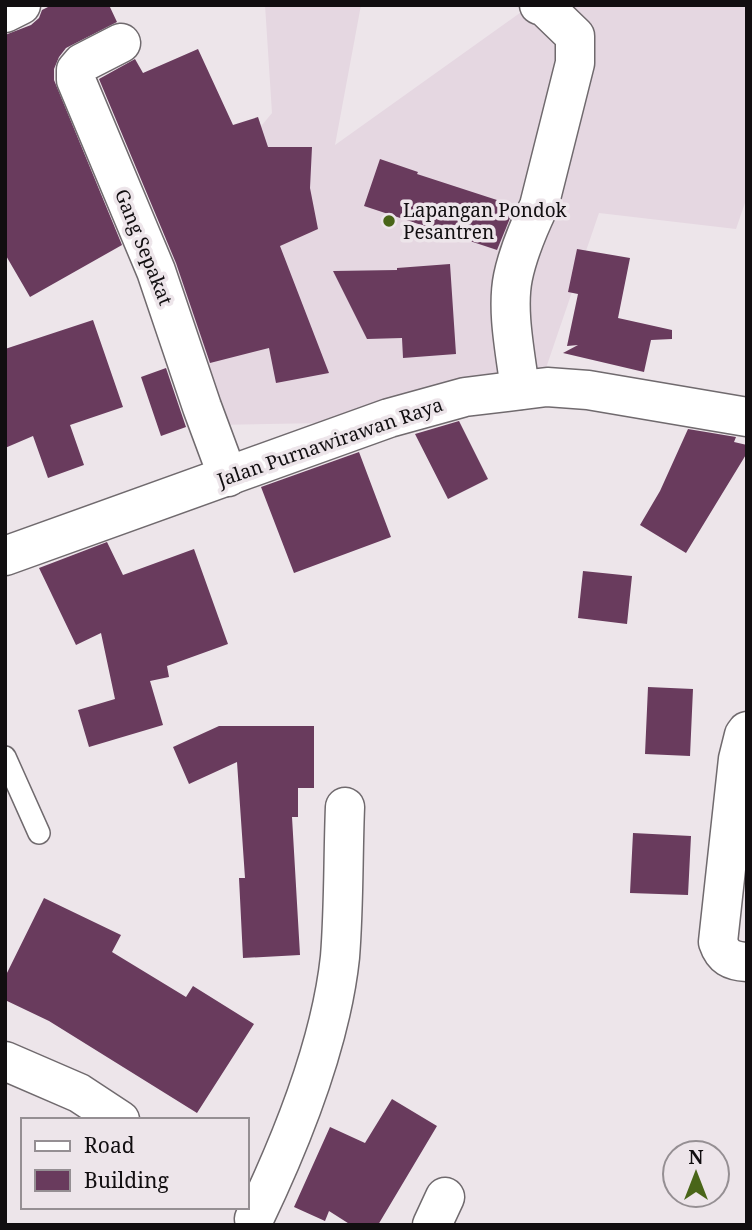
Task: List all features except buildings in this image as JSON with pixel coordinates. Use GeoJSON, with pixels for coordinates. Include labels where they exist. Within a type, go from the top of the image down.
{"type":"FeatureCollection","features":[{"type":"Feature","properties":{"kind":"street"},"geometry":{"type":"LineString","coordinates":[[5,13],[21,5]]}},
{"type":"Feature","properties":{"kind":"street"},"geometry":{"type":"LineString","coordinates":[[520,390],[511,307],[512,279],[538,206],[575,63],[575,36],[545,6],[539,5]]}},
{"type":"Feature","properties":{"kind":"street","name":"Gang Sepakat"},"geometry":{"type":"LineString","coordinates":[[121,43],[82,63],[76,70],[76,80],[156,271],[228,477]]}},
{"type":"Feature","properties":{"kind":"street","name":"Jalan Purnawirawan Raya"},"geometry":{"type":"LineString","coordinates":[[5,556],[422,407],[465,397],[547,387],[588,390],[747,417]]}},
{"type":"Feature","properties":{"kind":"street"},"geometry":{"type":"LineString","coordinates":[[747,731],[738,759],[718,942],[722,953],[733,961],[747,962]]}},
{"type":"Feature","properties":{"kind":"street"},"geometry":{"type":"LineString","coordinates":[[253,1217],[286,1151],[332,1002],[340,957],[345,807]]}},
{"type":"Feature","properties":{"kind":"street"},"geometry":{"type":"LineString","coordinates":[[5,1062],[79,1093],[117,1118]]}},
{"type":"Feature","properties":{"kind":"lane"},"geometry":{"type":"LineString","coordinates":[[5,757],[39,833]]}},
{"type":"Feature","properties":{"kind":"shaded area","name":"Lapangan Pondok Pesantren"},"geometry":{"type":"Polygon","coordinates":[[[265,5],[361,5],[335,145],[531,5],[747,5],[747,197],[736,229],[599,213],[546,368],[324,423],[212,425],[159,249],[272,113],[265,5]]]}},
{"type":"Feature","properties":{"kind":"place","name":"Lapangan Pondok Pesantren"},"geometry":{"type":"Point","coordinates":[389,221]}}]}
